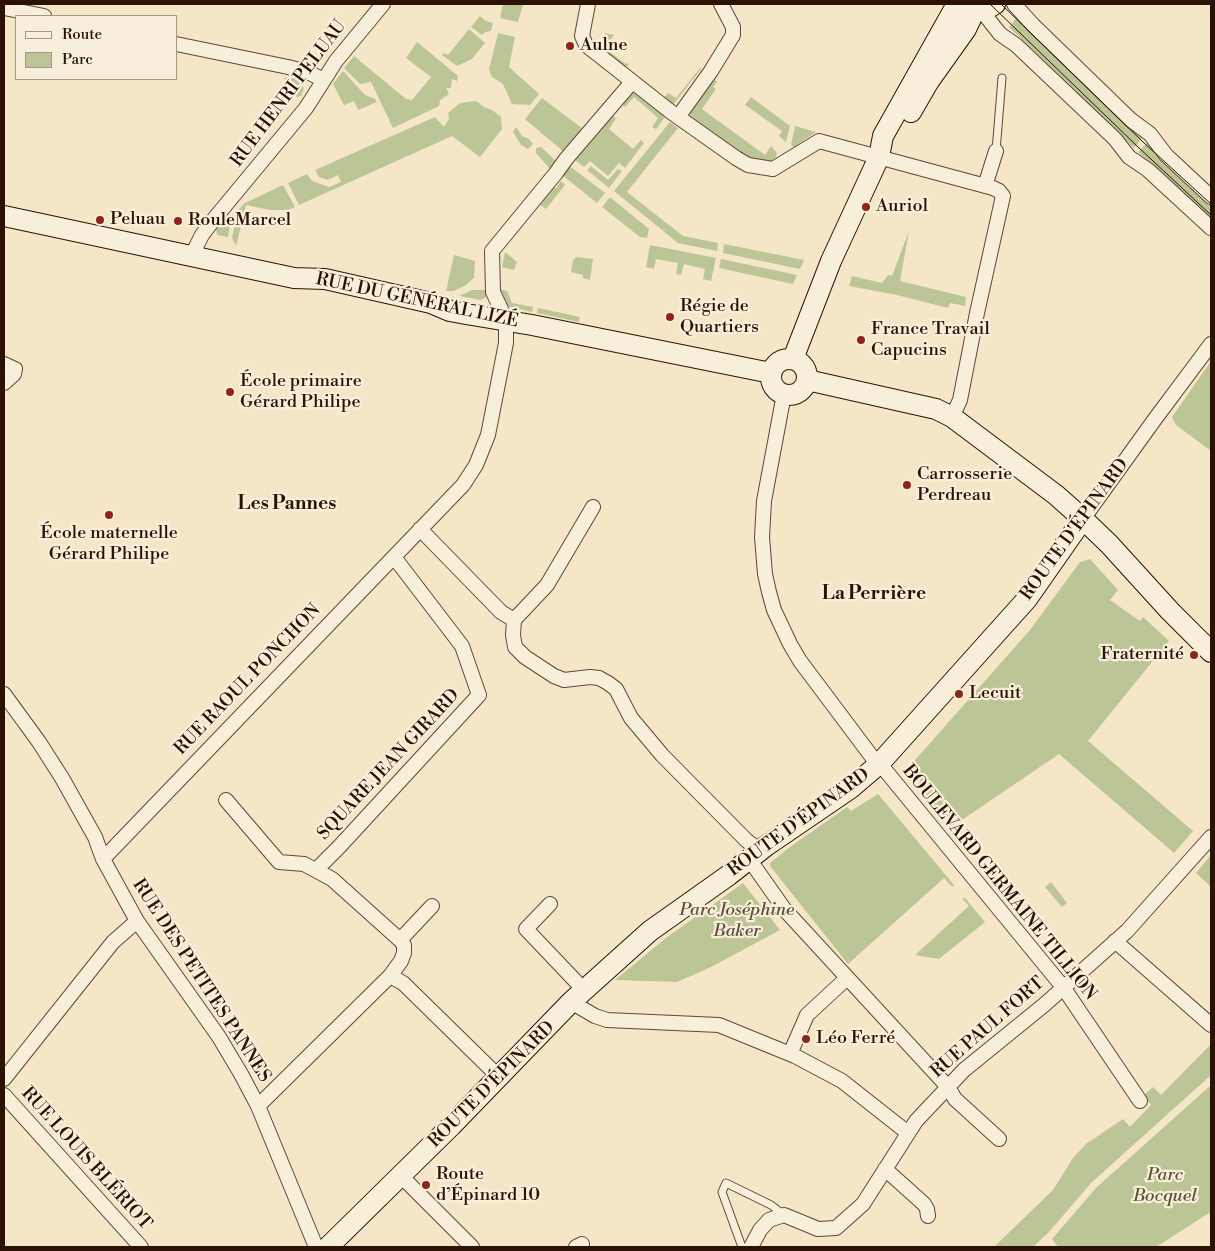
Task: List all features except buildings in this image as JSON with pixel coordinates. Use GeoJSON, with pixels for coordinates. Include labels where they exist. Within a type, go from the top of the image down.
{"type":"FeatureCollection","features":[{"type":"Feature","properties":{"kind":"main road"},"geometry":{"type":"LineString","coordinates":[[794,359],[831,262],[879,157],[895,140],[929,81],[966,29],[974,6]]}},
{"type":"Feature","properties":{"kind":"main road","name":"RUE DU GÉNÉRAL LIZÉ"},"geometry":{"type":"LineString","coordinates":[[4,216],[294,278],[325,279],[431,303],[450,311],[506,320],[771,373]]}},
{"type":"Feature","properties":{"kind":"main road"},"geometry":{"type":"LineString","coordinates":[[794,359],[805,369],[807,380],[801,390],[796,393],[784,394],[775,388],[771,373],[777,363],[782,360],[794,359]]}},
{"type":"Feature","properties":{"kind":"main road"},"geometry":{"type":"LineString","coordinates":[[807,380],[936,408],[952,417],[1056,495],[1083,519],[1110,544],[1170,611],[1211,652]]}},
{"type":"Feature","properties":{"kind":"main road","name":"ROUTE D'ÉPINARD"},"geometry":{"type":"LineString","coordinates":[[328,1247],[578,997],[650,931],[852,788],[879,764],[1028,599],[1083,519]]}},
{"type":"Feature","properties":{"kind":"street","name":"RUE HENRI PELUAU"},"geometry":{"type":"LineString","coordinates":[[191,257],[202,235],[306,108],[336,61],[383,4]]}},
{"type":"Feature","properties":{"kind":"street"},"geometry":{"type":"LineString","coordinates":[[588,4],[583,40],[586,45],[678,117],[736,158],[754,166],[773,169],[819,141],[999,191],[1003,196],[960,400],[952,417]]}},
{"type":"Feature","properties":{"kind":"street"},"geometry":{"type":"LineString","coordinates":[[678,117],[733,36],[734,26],[721,4]]}},
{"type":"Feature","properties":{"kind":"street"},"geometry":{"type":"LineString","coordinates":[[1014,4],[1131,120],[1150,134],[1166,155],[1211,197]]}},
{"type":"Feature","properties":{"kind":"street"},"geometry":{"type":"LineString","coordinates":[[974,6],[1000,34],[1016,45],[1102,126],[1130,157],[1148,170],[1211,228]]}},
{"type":"Feature","properties":{"kind":"street"},"geometry":{"type":"LineString","coordinates":[[4,8],[39,15]]}},
{"type":"Feature","properties":{"kind":"street"},"geometry":{"type":"LineString","coordinates":[[178,44],[288,67],[310,73],[323,80]]}},
{"type":"Feature","properties":{"kind":"street"},"geometry":{"type":"LineString","coordinates":[[506,320],[494,292],[492,251],[566,159],[632,82]]}},
{"type":"Feature","properties":{"kind":"street"},"geometry":{"type":"LineString","coordinates":[[985,186],[996,151]]}},
{"type":"Feature","properties":{"kind":"street","name":"RUE RAOUL PONCHON"},"geometry":{"type":"LineString","coordinates":[[103,858],[463,485],[476,465],[488,435],[506,343],[506,320]]}},
{"type":"Feature","properties":{"kind":"street","name":"ROUTE D'ÉPINARD"},"geometry":{"type":"LineString","coordinates":[[1083,519],[1155,418],[1211,344]]}},
{"type":"Feature","properties":{"kind":"street"},"geometry":{"type":"LineString","coordinates":[[4,364],[15,369],[14,374],[4,383]]}},
{"type":"Feature","properties":{"kind":"street","name":"BOULEVARD GERMAINE TILLION"},"geometry":{"type":"LineString","coordinates":[[784,394],[762,519],[762,556],[769,592],[782,628],[795,652],[868,751],[1063,987],[1140,1101]]}},
{"type":"Feature","properties":{"kind":"street"},"geometry":{"type":"LineString","coordinates":[[593,506],[547,585],[514,620],[513,635],[515,646],[525,657],[554,676],[564,680],[590,677],[599,678],[616,690],[631,718],[662,755],[746,840],[785,910],[948,1087],[955,1099],[998,1139]]}},
{"type":"Feature","properties":{"kind":"street"},"geometry":{"type":"LineString","coordinates":[[420,529],[501,612],[514,620]]}},
{"type":"Feature","properties":{"kind":"street","name":"SQUARE JEAN GIRARD"},"geometry":{"type":"LineString","coordinates":[[316,870],[479,695],[462,646],[394,557]]}},
{"type":"Feature","properties":{"kind":"street","name":"RUE DES PETITES PANNES"},"geometry":{"type":"LineString","coordinates":[[4,694],[39,742],[62,778],[95,837],[103,858],[136,921],[219,1037],[258,1106],[316,1247]]}},
{"type":"Feature","properties":{"kind":"street"},"geometry":{"type":"LineString","coordinates":[[226,800],[280,862],[304,864],[332,879],[404,945],[402,961],[390,976],[258,1106]]}},
{"type":"Feature","properties":{"kind":"street","name":"RUE PAUL FORT"},"geometry":{"type":"LineString","coordinates":[[784,1215],[818,1229],[836,1228],[863,1204],[916,1121],[964,1070],[1127,931],[1211,836]]}},
{"type":"Feature","properties":{"kind":"street"},"geometry":{"type":"LineString","coordinates":[[550,904],[526,929],[578,997],[596,1016],[608,1020],[719,1025],[790,1054],[842,1081],[908,1134]]}},
{"type":"Feature","properties":{"kind":"street"},"geometry":{"type":"LineString","coordinates":[[400,940],[432,906]]}},
{"type":"Feature","properties":{"kind":"street"},"geometry":{"type":"LineString","coordinates":[[4,1079],[113,942],[136,921]]}},
{"type":"Feature","properties":{"kind":"street"},"geometry":{"type":"LineString","coordinates":[[1115,942],[1211,1025]]}},
{"type":"Feature","properties":{"kind":"street"},"geometry":{"type":"LineString","coordinates":[[390,976],[403,983],[499,1077]]}},
{"type":"Feature","properties":{"kind":"street"},"geometry":{"type":"LineString","coordinates":[[790,1054],[807,1015],[847,978]]}},
{"type":"Feature","properties":{"kind":"street","name":"RUE LOUIS BLÉRIOT"},"geometry":{"type":"LineString","coordinates":[[4,1096],[141,1247]]}},
{"type":"Feature","properties":{"kind":"street"},"geometry":{"type":"LineString","coordinates":[[885,1169],[924,1204],[928,1216]]}},
{"type":"Feature","properties":{"kind":"street"},"geometry":{"type":"LineString","coordinates":[[401,1176],[472,1247]]}},
{"type":"Feature","properties":{"kind":"street"},"geometry":{"type":"LineString","coordinates":[[751,1247],[760,1230],[769,1220],[784,1215]]}},
{"type":"Feature","properties":{"kind":"lane"},"geometry":{"type":"LineString","coordinates":[[996,151],[1002,78]]}},
{"type":"Feature","properties":{"kind":"lane"},"geometry":{"type":"LineString","coordinates":[[742,1247],[722,1192],[726,1183],[771,1205],[784,1215]]}},
{"type":"Feature","properties":{"kind":"green space"},"geometry":{"type":"Polygon","coordinates":[[[503,4],[523,4],[518,22],[500,18],[503,4]]]}},
{"type":"Feature","properties":{"kind":"green space"},"geometry":{"type":"Polygon","coordinates":[[[480,16],[486,21],[493,23],[491,31],[485,32],[482,35],[471,27],[480,16]]]}},
{"type":"Feature","properties":{"kind":"green space"},"geometry":{"type":"Polygon","coordinates":[[[1018,16],[1143,137],[1134,148],[1009,27],[1018,16]]]}},
{"type":"Feature","properties":{"kind":"green space"},"geometry":{"type":"Polygon","coordinates":[[[469,29],[485,43],[472,59],[457,66],[442,55],[444,53],[448,55],[469,29]]]}},
{"type":"Feature","properties":{"kind":"green space"},"geometry":{"type":"Polygon","coordinates":[[[498,33],[515,37],[509,67],[539,94],[530,105],[512,104],[503,84],[492,77],[489,70],[498,33]]]}},
{"type":"Feature","properties":{"kind":"green space"},"geometry":{"type":"Polygon","coordinates":[[[605,33],[614,35],[604,48],[626,64],[629,64],[626,68],[593,42],[603,43],[605,33]]]}},
{"type":"Feature","properties":{"kind":"green space"},"geometry":{"type":"Polygon","coordinates":[[[417,42],[458,76],[457,81],[452,79],[451,88],[446,88],[449,94],[440,100],[439,106],[393,128],[371,82],[360,84],[344,68],[354,56],[406,99],[412,100],[431,77],[406,58],[417,42]]]}},
{"type":"Feature","properties":{"kind":"green space"},"geometry":{"type":"Polygon","coordinates":[[[700,68],[673,105],[664,98],[668,93],[676,98],[700,68]]]}},
{"type":"Feature","properties":{"kind":"green space"},"geometry":{"type":"Polygon","coordinates":[[[343,71],[365,95],[375,99],[377,102],[358,110],[354,101],[344,105],[333,84],[343,71]]]}},
{"type":"Feature","properties":{"kind":"green space"},"geometry":{"type":"Polygon","coordinates":[[[285,77],[295,78],[304,88],[301,96],[297,97],[284,86],[285,77]]]}},
{"type":"Feature","properties":{"kind":"green space"},"geometry":{"type":"Polygon","coordinates":[[[714,79],[717,82],[713,87],[716,89],[702,109],[765,155],[771,146],[777,153],[776,157],[771,161],[748,157],[690,118],[691,110],[714,79]]]}},
{"type":"Feature","properties":{"kind":"green space"},"geometry":{"type":"Polygon","coordinates":[[[631,92],[665,117],[656,129],[652,127],[658,118],[634,97],[625,107],[621,103],[631,92]]]}},
{"type":"Feature","properties":{"kind":"green space"},"geometry":{"type":"Polygon","coordinates":[[[751,97],[790,126],[786,142],[779,136],[782,131],[745,105],[751,97]]]}},
{"type":"Feature","properties":{"kind":"green space"},"geometry":{"type":"Polygon","coordinates":[[[542,98],[583,129],[564,152],[525,119],[542,98]]]}},
{"type":"Feature","properties":{"kind":"green space"},"geometry":{"type":"Polygon","coordinates":[[[476,101],[501,117],[502,129],[480,157],[452,136],[299,205],[288,183],[307,174],[312,181],[329,187],[341,182],[338,175],[328,180],[319,177],[315,170],[435,117],[444,127],[449,119],[448,113],[460,103],[476,101]]]}},
{"type":"Feature","properties":{"kind":"green space"},"geometry":{"type":"Polygon","coordinates":[[[612,115],[616,118],[609,129],[633,149],[641,140],[644,143],[625,168],[619,163],[608,176],[590,161],[584,167],[574,159],[612,115]]]}},
{"type":"Feature","properties":{"kind":"green space"},"geometry":{"type":"Polygon","coordinates":[[[670,122],[678,128],[627,192],[683,236],[718,243],[717,251],[678,243],[614,191],[670,122]]]}},
{"type":"Feature","properties":{"kind":"green space"},"geometry":{"type":"Polygon","coordinates":[[[795,126],[816,132],[794,147],[791,145],[795,126]]]}},
{"type":"Feature","properties":{"kind":"green space"},"geometry":{"type":"Polygon","coordinates":[[[516,127],[522,136],[529,139],[533,144],[528,149],[521,145],[513,132],[516,127]]]}},
{"type":"Feature","properties":{"kind":"green space"},"geometry":{"type":"Polygon","coordinates":[[[1148,142],[1211,201],[1211,220],[1138,152],[1148,142]]]}},
{"type":"Feature","properties":{"kind":"green space"},"geometry":{"type":"Polygon","coordinates":[[[541,147],[556,161],[550,169],[536,153],[536,148],[541,147]]]}},
{"type":"Feature","properties":{"kind":"green space"},"geometry":{"type":"Polygon","coordinates":[[[568,165],[605,193],[597,203],[561,174],[568,165]]]}},
{"type":"Feature","properties":{"kind":"green space"},"geometry":{"type":"Polygon","coordinates":[[[591,166],[608,180],[618,169],[622,171],[609,188],[587,170],[591,166]]]}},
{"type":"Feature","properties":{"kind":"green space"},"geometry":{"type":"Polygon","coordinates":[[[561,181],[565,185],[546,209],[538,203],[552,185],[556,188],[561,181]]]}},
{"type":"Feature","properties":{"kind":"green space"},"geometry":{"type":"Polygon","coordinates":[[[283,185],[295,207],[288,210],[270,210],[246,205],[236,246],[232,238],[238,210],[245,203],[283,185]]]}},
{"type":"Feature","properties":{"kind":"green space"},"geometry":{"type":"Polygon","coordinates":[[[610,197],[649,229],[647,238],[640,237],[602,207],[610,197]]]}},
{"type":"Feature","properties":{"kind":"green space"},"geometry":{"type":"Polygon","coordinates":[[[224,215],[228,215],[231,219],[228,237],[217,235],[215,225],[224,215]]]}},
{"type":"Feature","properties":{"kind":"green space"},"geometry":{"type":"Polygon","coordinates":[[[909,231],[900,281],[966,297],[965,306],[950,303],[948,308],[897,295],[849,286],[852,276],[882,283],[888,275],[892,276],[909,231]]]}},
{"type":"Feature","properties":{"kind":"green space"},"geometry":{"type":"Polygon","coordinates":[[[724,244],[804,260],[800,269],[723,253],[724,244]]]}},
{"type":"Feature","properties":{"kind":"green space"},"geometry":{"type":"Polygon","coordinates":[[[650,245],[716,258],[711,281],[703,279],[705,269],[684,264],[681,275],[676,274],[678,263],[656,259],[654,269],[646,267],[650,245]]]}},
{"type":"Feature","properties":{"kind":"green space"},"geometry":{"type":"Polygon","coordinates":[[[505,252],[517,262],[514,270],[502,267],[505,252]]]}},
{"type":"Feature","properties":{"kind":"green space"},"geometry":{"type":"Polygon","coordinates":[[[454,255],[475,261],[474,278],[466,285],[454,291],[446,291],[454,255]]]}},
{"type":"Feature","properties":{"kind":"green space"},"geometry":{"type":"Polygon","coordinates":[[[576,257],[593,259],[590,280],[583,278],[583,275],[571,272],[573,260],[576,257]]]}},
{"type":"Feature","properties":{"kind":"green space"},"geometry":{"type":"Polygon","coordinates":[[[721,259],[797,275],[793,284],[719,268],[721,259]]]}},
{"type":"Feature","properties":{"kind":"green space"},"geometry":{"type":"Polygon","coordinates":[[[500,289],[507,291],[512,303],[533,307],[532,312],[507,306],[501,298],[500,289]]]}},
{"type":"Feature","properties":{"kind":"green space"},"geometry":{"type":"Polygon","coordinates":[[[472,290],[488,290],[486,297],[481,300],[459,296],[472,290]]]}},
{"type":"Feature","properties":{"kind":"green space"},"geometry":{"type":"Polygon","coordinates":[[[538,308],[580,317],[579,322],[537,313],[538,308]]]}},
{"type":"Feature","properties":{"kind":"green space"},"geometry":{"type":"Polygon","coordinates":[[[1211,361],[1211,451],[1176,425],[1172,417],[1211,361]]]}},
{"type":"Feature","properties":{"kind":"green space"},"geometry":{"type":"Polygon","coordinates":[[[1090,559],[1118,590],[1110,600],[1140,621],[1143,617],[1169,641],[1088,741],[1193,831],[1174,853],[1059,754],[953,826],[933,806],[940,796],[933,791],[926,796],[917,785],[921,781],[909,767],[1030,630],[1080,562],[1090,559]]]}},
{"type":"Feature","properties":{"kind":"green space"},"geometry":{"type":"Polygon","coordinates":[[[878,794],[954,885],[952,887],[944,878],[848,964],[770,866],[770,863],[847,807],[851,811],[878,794]]]}},
{"type":"Feature","properties":{"kind":"green space"},"geometry":{"type":"Polygon","coordinates":[[[1211,855],[1211,887],[1196,873],[1211,855]]]}},
{"type":"Feature","properties":{"kind":"green space"},"geometry":{"type":"Polygon","coordinates":[[[1051,882],[1067,903],[1062,907],[1045,887],[1051,882]]]}},
{"type":"Feature","properties":{"kind":"green space","name":"Parc Joséphine Baker"},"geometry":{"type":"Polygon","coordinates":[[[743,883],[780,930],[711,967],[677,982],[615,980],[666,938],[743,883]]]}},
{"type":"Feature","properties":{"kind":"green space"},"geometry":{"type":"Polygon","coordinates":[[[962,898],[965,898],[985,922],[939,959],[915,955],[969,906],[962,898]]]}},
{"type":"Feature","properties":{"kind":"green space"},"geometry":{"type":"Polygon","coordinates":[[[1211,1044],[1211,1075],[1091,1183],[1049,1232],[1033,1247],[994,1247],[1053,1190],[1073,1158],[1086,1144],[1123,1119],[1130,1127],[1151,1105],[1144,1095],[1153,1087],[1161,1095],[1211,1044]]]}},
{"type":"Feature","properties":{"kind":"green space","name":"Parc Bocquel"},"geometry":{"type":"Polygon","coordinates":[[[1211,1085],[1211,1217],[1209,1213],[1156,1247],[1058,1247],[1052,1239],[1096,1188],[1211,1085]]]}},
{"type":"Feature","properties":{"kind":"tram line"},"geometry":{"type":"LineString","coordinates":[[990,4],[1211,215]]}},
{"type":"Feature","properties":{"kind":"tram line"},"geometry":{"type":"LineString","coordinates":[[1001,4],[1143,142],[1211,204]]}},
{"type":"Feature","properties":{"kind":"place","name":"Aulne"},"geometry":{"type":"Point","coordinates":[570,46]}},
{"type":"Feature","properties":{"kind":"place","name":"Auriol"},"geometry":{"type":"Point","coordinates":[866,207]}},
{"type":"Feature","properties":{"kind":"place","name":"Peluau"},"geometry":{"type":"Point","coordinates":[100,220]}},
{"type":"Feature","properties":{"kind":"place","name":"RouleMarcel"},"geometry":{"type":"Point","coordinates":[178,221]}},
{"type":"Feature","properties":{"kind":"place","name":"Régie de Quartiers"},"geometry":{"type":"Point","coordinates":[670,317]}},
{"type":"Feature","properties":{"kind":"place","name":"France Travail Capucins"},"geometry":{"type":"Point","coordinates":[861,340]}},
{"type":"Feature","properties":{"kind":"place","name":"École primaire Gérard Philipe"},"geometry":{"type":"Point","coordinates":[230,392]}},
{"type":"Feature","properties":{"kind":"place","name":"Carrosserie Perdreau"},"geometry":{"type":"Point","coordinates":[907,485]}},
{"type":"Feature","properties":{"kind":"place","name":"École maternelle Gérard Philipe"},"geometry":{"type":"Point","coordinates":[109,515]}},
{"type":"Feature","properties":{"kind":"place","name":"Fraternité"},"geometry":{"type":"Point","coordinates":[1194,655]}},
{"type":"Feature","properties":{"kind":"place","name":"Lecuit"},"geometry":{"type":"Point","coordinates":[959,694]}},
{"type":"Feature","properties":{"kind":"place","name":"Léo Ferré"},"geometry":{"type":"Point","coordinates":[806,1039]}},
{"type":"Feature","properties":{"kind":"place","name":"Route d’Épinard 10"},"geometry":{"type":"Point","coordinates":[426,1185]}},
{"type":"Feature","properties":{"kind":"district","name":"Les Pannes"},"geometry":{"type":"Point","coordinates":[287,504]}},
{"type":"Feature","properties":{"kind":"district","name":"La Perrière"},"geometry":{"type":"Point","coordinates":[874,594]}}]}
